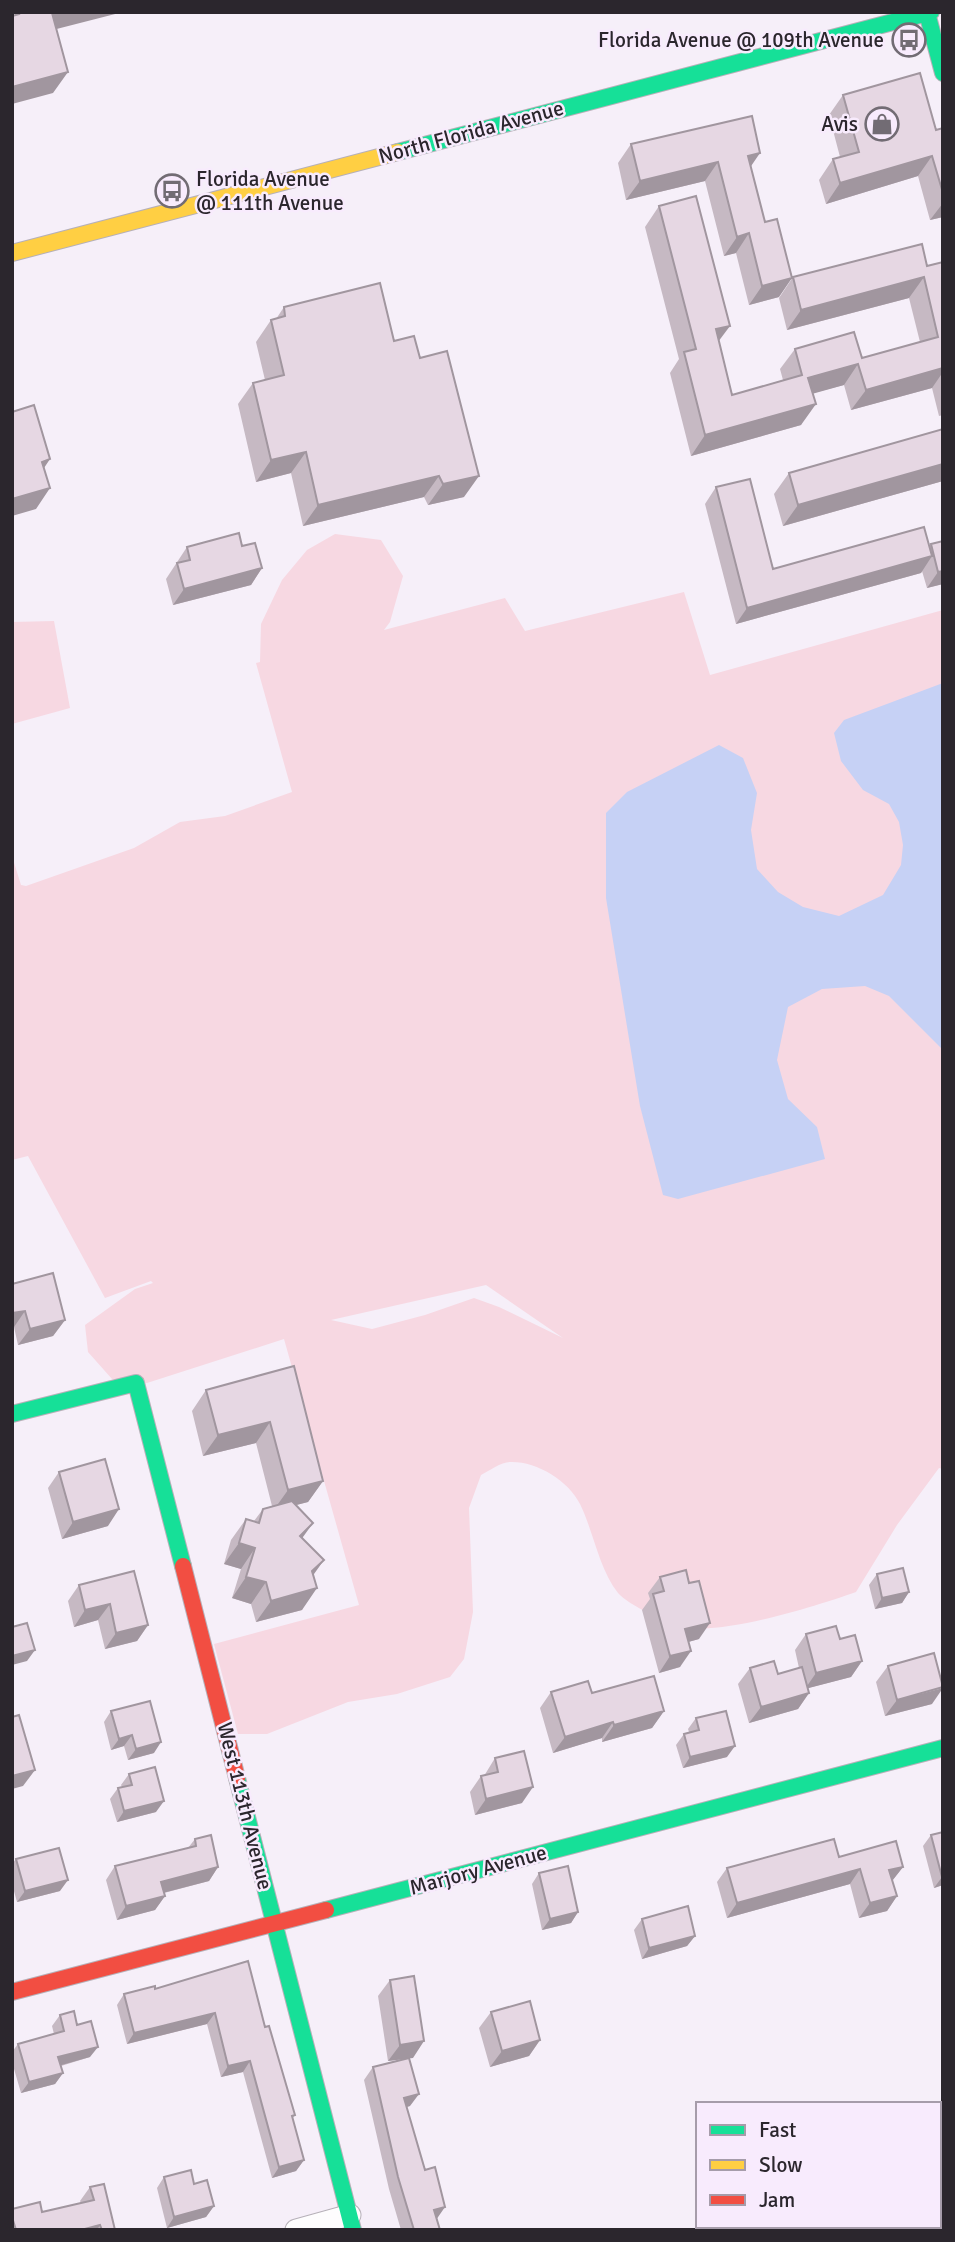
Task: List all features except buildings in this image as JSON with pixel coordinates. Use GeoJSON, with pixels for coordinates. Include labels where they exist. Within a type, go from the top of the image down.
{"type":"FeatureCollection","features":[{"type":"Feature","properties":{"kind":"street"},"geometry":{"type":"LineString","coordinates":[[928,13],[943,73]]}},
{"type":"Feature","properties":{"kind":"street","name":"North Florida Avenue"},"geometry":{"type":"LineString","coordinates":[[12,253],[928,13]]}},
{"type":"Feature","properties":{"kind":"street","name":"West 113th Avenue"},"geometry":{"type":"LineString","coordinates":[[12,1414],[136,1383],[352,2222]]}},
{"type":"Feature","properties":{"kind":"street","name":"Marjory Avenue"},"geometry":{"type":"LineString","coordinates":[[12,1992],[943,1748]]}},
{"type":"Feature","properties":{"kind":"street"},"geometry":{"type":"LineString","coordinates":[[296,2230],[352,2222]]}},
{"type":"Feature","properties":{"kind":"shaded area"},"geometry":{"type":"Polygon","coordinates":[[[335,534],[381,540],[403,576],[390,622],[384,630],[505,598],[525,631],[684,592],[710,675],[943,610],[943,1469],[939,1468],[897,1525],[856,1592],[770,1618],[702,1628],[684,1627],[669,1622],[623,1598],[606,1573],[585,1514],[568,1487],[550,1474],[530,1465],[503,1463],[481,1475],[469,1508],[473,1612],[464,1659],[450,1677],[397,1694],[348,1702],[267,1734],[238,1734],[214,1644],[359,1605],[284,1339],[147,1383],[112,1379],[88,1352],[85,1325],[135,1289],[153,1283],[151,1281],[105,1298],[28,1156],[12,1160],[12,856],[21,885],[26,886],[134,848],[180,822],[225,816],[292,792],[256,663],[260,662],[261,624],[282,580],[307,550],[335,534]],[[486,1285],[331,1320],[372,1329],[474,1298],[563,1338],[486,1285]]]}},
{"type":"Feature","properties":{"kind":"shaded area"},"geometry":{"type":"Polygon","coordinates":[[[54,621],[70,708],[12,724],[12,622],[54,621]]]}},
{"type":"Feature","properties":{"kind":"water"},"geometry":{"type":"Polygon","coordinates":[[[943,683],[943,1050],[889,996],[865,986],[822,989],[788,1007],[777,1060],[788,1099],[817,1127],[825,1159],[678,1199],[663,1195],[640,1106],[606,898],[606,813],[627,792],[719,745],[743,758],[757,793],[751,830],[757,869],[778,892],[803,907],[839,916],[883,895],[901,865],[903,845],[899,822],[889,804],[863,790],[841,761],[834,733],[844,720],[943,683]]]}},
{"type":"Feature","properties":{"kind":"traffic: fast"},"geometry":{"type":"LineString","coordinates":[[398,152],[931,12]]}},
{"type":"Feature","properties":{"kind":"traffic: fast"},"geometry":{"type":"LineString","coordinates":[[927,13],[943,73]]}},
{"type":"Feature","properties":{"kind":"traffic: fast"},"geometry":{"type":"LineString","coordinates":[[12,1414],[136,1383],[183,1566]]}},
{"type":"Feature","properties":{"kind":"traffic: fast"},"geometry":{"type":"LineString","coordinates":[[326,1910],[943,1748]]}},
{"type":"Feature","properties":{"kind":"traffic: fast"},"geometry":{"type":"LineString","coordinates":[[237,1778],[353,2230]]}},
{"type":"Feature","properties":{"kind":"traffic: slow"},"geometry":{"type":"LineString","coordinates":[[12,253],[398,152]]}},
{"type":"Feature","properties":{"kind":"traffic: jam"},"geometry":{"type":"LineString","coordinates":[[183,1566],[237,1778]]}},
{"type":"Feature","properties":{"kind":"traffic: jam"},"geometry":{"type":"LineString","coordinates":[[12,1992],[326,1910]]}},
{"type":"Feature","properties":{"kind":"place","name":"Florida Avenue @ 109th Avenue"},"geometry":{"type":"Point","coordinates":[909,40]}},
{"type":"Feature","properties":{"kind":"place","name":"Avis"},"geometry":{"type":"Point","coordinates":[882,124]}},
{"type":"Feature","properties":{"kind":"place","name":"Florida Avenue @ 111th Avenue"},"geometry":{"type":"Point","coordinates":[172,191]}}]}
